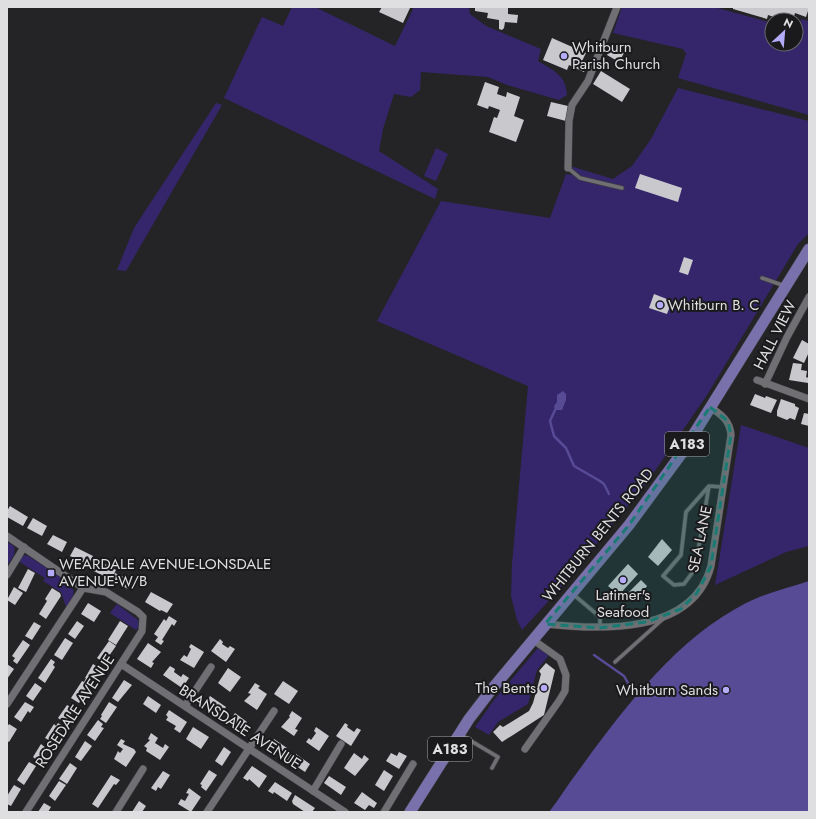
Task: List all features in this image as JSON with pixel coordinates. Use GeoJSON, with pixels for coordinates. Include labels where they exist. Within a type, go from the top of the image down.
{"type":"FeatureCollection","features":[{"type":"Feature","properties":{"kind":"main road","name":"WHITBURN BENTS ROAD"},"geometry":{"type":"LineString","coordinates":[[410,812],[460,734],[492,688],[532,639],[547,625],[571,593],[629,525],[682,453],[809,249]]}},
{"type":"Feature","properties":{"kind":"street"},"geometry":{"type":"LineString","coordinates":[[568,168],[569,121],[572,105],[588,81],[618,7]]}},
{"type":"Feature","properties":{"kind":"street","name":"HALL VIEW"},"geometry":{"type":"LineString","coordinates":[[765,384],[787,337],[809,297]]}},
{"type":"Feature","properties":{"kind":"street"},"geometry":{"type":"LineString","coordinates":[[757,380],[809,399]]}},
{"type":"Feature","properties":{"kind":"street","name":"SEA LANE"},"geometry":{"type":"LineString","coordinates":[[547,625],[599,628],[647,622],[665,617],[681,609],[691,599],[709,572],[731,435],[731,427],[728,421],[710,407]]}},
{"type":"Feature","properties":{"kind":"street"},"geometry":{"type":"LineString","coordinates":[[7,536],[83,588],[7,704]]}},
{"type":"Feature","properties":{"kind":"street"},"geometry":{"type":"LineString","coordinates":[[7,575],[24,547]]}},
{"type":"Feature","properties":{"kind":"street","name":"ROSEDALE AVENUE"},"geometry":{"type":"LineString","coordinates":[[26,812],[142,631],[144,617],[138,612],[120,599],[106,592],[83,588]]}},
{"type":"Feature","properties":{"kind":"street"},"geometry":{"type":"LineString","coordinates":[[524,749],[560,701],[565,691],[566,675],[560,659],[532,639]]}},
{"type":"Feature","properties":{"kind":"street","name":"BRANSDALE AVENUE"},"geometry":{"type":"LineString","coordinates":[[121,664],[345,812]]}},
{"type":"Feature","properties":{"kind":"street"},"geometry":{"type":"LineString","coordinates":[[185,706],[211,666]]}},
{"type":"Feature","properties":{"kind":"street"},"geometry":{"type":"LineString","coordinates":[[207,812],[274,711]]}},
{"type":"Feature","properties":{"kind":"street"},"geometry":{"type":"LineString","coordinates":[[313,791],[341,744]]}},
{"type":"Feature","properties":{"kind":"street"},"geometry":{"type":"LineString","coordinates":[[384,812],[413,764]]}},
{"type":"Feature","properties":{"kind":"street"},"geometry":{"type":"LineString","coordinates":[[116,812],[143,769]]}},
{"type":"Feature","properties":{"kind":"lane"},"geometry":{"type":"LineString","coordinates":[[568,168],[580,178],[622,188]]}},
{"type":"Feature","properties":{"kind":"lane"},"geometry":{"type":"LineString","coordinates":[[762,278],[786,286]]}},
{"type":"Feature","properties":{"kind":"lane"},"geometry":{"type":"LineString","coordinates":[[709,486],[723,487]]}},
{"type":"Feature","properties":{"kind":"lane"},"geometry":{"type":"LineString","coordinates":[[709,486],[695,569],[684,584],[674,585],[663,576],[681,555],[686,512],[709,486]]}},
{"type":"Feature","properties":{"kind":"lane"},"geometry":{"type":"LineString","coordinates":[[571,593],[600,617],[599,628]]}},
{"type":"Feature","properties":{"kind":"lane"},"geometry":{"type":"LineString","coordinates":[[615,662],[665,617]]}},
{"type":"Feature","properties":{"kind":"lane"},"geometry":{"type":"LineString","coordinates":[[460,734],[498,757],[492,768]]}},
{"type":"Feature","properties":{"kind":"highlighted area"},"geometry":{"type":"Polygon","coordinates":[[[710,407],[728,421],[731,435],[711,566],[697,593],[681,609],[647,622],[599,628],[545,624],[629,525],[710,407]]]}},
{"type":"Feature","properties":{"kind":"shaded area"},"geometry":{"type":"Polygon","coordinates":[[[292,7],[315,7],[395,46],[414,7],[469,7],[470,14],[486,26],[541,49],[538,61],[558,74],[564,82],[567,95],[559,100],[507,85],[488,77],[421,72],[420,90],[411,97],[394,94],[383,129],[379,151],[438,189],[435,199],[224,98],[262,17],[283,26],[292,7]]]}},
{"type":"Feature","properties":{"kind":"shaded area"},"geometry":{"type":"Polygon","coordinates":[[[622,7],[714,7],[764,21],[764,52],[804,52],[804,20],[809,21],[809,115],[678,78],[686,54],[683,49],[613,33],[622,7]]]}},
{"type":"Feature","properties":{"kind":"shaded area"},"geometry":{"type":"Polygon","coordinates":[[[678,88],[809,121],[809,233],[798,244],[707,395],[648,481],[585,558],[586,560],[522,630],[517,620],[511,596],[512,564],[528,386],[377,321],[441,201],[550,218],[566,174],[572,175],[570,166],[613,179],[632,166],[651,139],[678,88]]]}},
{"type":"Feature","properties":{"kind":"shaded area"},"geometry":{"type":"Polygon","coordinates":[[[216,103],[222,105],[126,271],[117,270],[134,228],[216,103]]]}},
{"type":"Feature","properties":{"kind":"shaded area"},"geometry":{"type":"Polygon","coordinates":[[[436,148],[448,154],[436,181],[424,176],[436,148]]]}},
{"type":"Feature","properties":{"kind":"shaded area"},"geometry":{"type":"Polygon","coordinates":[[[563,391],[566,394],[566,400],[562,410],[555,410],[554,406],[557,402],[557,395],[563,391]]]}},
{"type":"Feature","properties":{"kind":"shaded area"},"geometry":{"type":"Polygon","coordinates":[[[741,425],[809,448],[809,546],[786,552],[715,585],[741,425]]]}},
{"type":"Feature","properties":{"kind":"shaded area"},"geometry":{"type":"Polygon","coordinates":[[[7,542],[14,546],[14,552],[7,565],[7,542]]]}},
{"type":"Feature","properties":{"kind":"shaded area"},"geometry":{"type":"Polygon","coordinates":[[[26,555],[72,585],[73,595],[66,607],[61,592],[43,581],[45,578],[18,561],[20,557],[26,555]]]}},
{"type":"Feature","properties":{"kind":"shaded area","name":"Whitburn Sands"},"geometry":{"type":"Polygon","coordinates":[[[809,581],[809,812],[549,812],[575,775],[633,699],[674,655],[721,618],[753,599],[809,581]]]}},
{"type":"Feature","properties":{"kind":"shaded area"},"geometry":{"type":"Polygon","coordinates":[[[117,604],[138,620],[139,626],[136,630],[110,613],[117,604]]]}},
{"type":"Feature","properties":{"kind":"shaded area"},"geometry":{"type":"Polygon","coordinates":[[[538,648],[549,655],[537,670],[528,704],[498,722],[489,735],[475,727],[494,700],[538,648]]]}},
{"type":"Feature","properties":{"kind":"building"},"geometry":{"type":"Polygon","coordinates":[[[382,7],[410,8],[403,23],[379,12],[382,7]]]}},
{"type":"Feature","properties":{"kind":"building"},"geometry":{"type":"Polygon","coordinates":[[[475,7],[508,7],[508,14],[518,15],[517,23],[505,22],[504,28],[502,30],[499,29],[499,20],[487,18],[488,13],[475,11],[475,7]]]}},
{"type":"Feature","properties":{"kind":"building"},"geometry":{"type":"Polygon","coordinates":[[[733,7],[809,7],[806,17],[804,16],[804,12],[764,12],[764,18],[733,9],[733,7]]]}},
{"type":"Feature","properties":{"kind":"building","name":"Whitburn Parish Church"},"geometry":{"type":"Polygon","coordinates":[[[552,38],[586,53],[582,61],[587,63],[584,72],[569,65],[567,70],[543,60],[552,38]]]}},
{"type":"Feature","properties":{"kind":"building"},"geometry":{"type":"Polygon","coordinates":[[[612,46],[624,53],[619,62],[607,55],[612,46]]]}},
{"type":"Feature","properties":{"kind":"building"},"geometry":{"type":"Polygon","coordinates":[[[601,71],[630,89],[622,102],[593,84],[601,71]]]}},
{"type":"Feature","properties":{"kind":"building"},"geometry":{"type":"Polygon","coordinates":[[[485,82],[499,87],[497,94],[506,97],[507,92],[520,97],[514,116],[524,120],[516,142],[489,132],[494,117],[497,118],[500,110],[489,106],[488,109],[477,105],[485,82]]]}},
{"type":"Feature","properties":{"kind":"building"},"geometry":{"type":"Polygon","coordinates":[[[551,102],[568,106],[566,121],[547,116],[551,102]]]}},
{"type":"Feature","properties":{"kind":"building"},"geometry":{"type":"Polygon","coordinates":[[[640,174],[682,188],[678,202],[635,188],[640,174]]]}},
{"type":"Feature","properties":{"kind":"building"},"geometry":{"type":"Polygon","coordinates":[[[684,257],[693,260],[688,275],[679,272],[684,257]]]}},
{"type":"Feature","properties":{"kind":"building","name":"Whitburn B. C"},"geometry":{"type":"Polygon","coordinates":[[[654,294],[672,301],[667,314],[649,308],[654,294]]]}},
{"type":"Feature","properties":{"kind":"building"},"geometry":{"type":"Polygon","coordinates":[[[802,340],[809,344],[809,352],[804,363],[793,358],[802,340]]]}},
{"type":"Feature","properties":{"kind":"building"},"geometry":{"type":"Polygon","coordinates":[[[793,363],[802,364],[801,370],[807,371],[806,377],[809,378],[808,383],[789,380],[793,363]]]}},
{"type":"Feature","properties":{"kind":"building"},"geometry":{"type":"Polygon","coordinates":[[[755,394],[765,398],[766,396],[777,400],[771,413],[750,405],[755,394]]]}},
{"type":"Feature","properties":{"kind":"building"},"geometry":{"type":"Polygon","coordinates":[[[781,399],[795,404],[795,406],[799,408],[795,420],[790,418],[787,420],[777,416],[781,399]]]}},
{"type":"Feature","properties":{"kind":"building"},"geometry":{"type":"Polygon","coordinates":[[[804,413],[809,414],[809,426],[801,424],[804,413]]]}},
{"type":"Feature","properties":{"kind":"building"},"geometry":{"type":"Polygon","coordinates":[[[10,506],[28,517],[23,526],[7,517],[7,511],[10,506]]]}},
{"type":"Feature","properties":{"kind":"building"},"geometry":{"type":"Polygon","coordinates":[[[33,518],[47,526],[42,536],[27,528],[33,518]]]}},
{"type":"Feature","properties":{"kind":"building"},"geometry":{"type":"Polygon","coordinates":[[[53,535],[67,542],[62,552],[47,544],[53,535]]]}},
{"type":"Feature","properties":{"kind":"building"},"geometry":{"type":"Polygon","coordinates":[[[662,539],[672,550],[658,566],[648,557],[662,539]]]}},
{"type":"Feature","properties":{"kind":"building"},"geometry":{"type":"Polygon","coordinates":[[[75,547],[93,556],[88,565],[70,556],[75,547]]]}},
{"type":"Feature","properties":{"kind":"building"},"geometry":{"type":"Polygon","coordinates":[[[97,560],[116,570],[111,580],[92,570],[97,560]]]}},
{"type":"Feature","properties":{"kind":"building","name":"Latimer's Seafood"},"geometry":{"type":"Polygon","coordinates":[[[628,564],[638,574],[619,595],[608,586],[628,564]]]}},
{"type":"Feature","properties":{"kind":"building"},"geometry":{"type":"Polygon","coordinates":[[[28,569],[35,573],[26,592],[18,588],[28,569]]]}},
{"type":"Feature","properties":{"kind":"building"},"geometry":{"type":"Polygon","coordinates":[[[115,573],[132,581],[128,589],[111,580],[115,573]]]}},
{"type":"Feature","properties":{"kind":"building"},"geometry":{"type":"Polygon","coordinates":[[[641,580],[647,586],[637,600],[628,593],[641,580]]]}},
{"type":"Feature","properties":{"kind":"building"},"geometry":{"type":"Polygon","coordinates":[[[14,587],[23,593],[15,605],[7,600],[14,587]]]}},
{"type":"Feature","properties":{"kind":"building"},"geometry":{"type":"Polygon","coordinates":[[[52,588],[60,593],[61,596],[46,619],[39,614],[47,601],[45,599],[52,588]]]}},
{"type":"Feature","properties":{"kind":"building"},"geometry":{"type":"Polygon","coordinates":[[[151,592],[173,604],[167,613],[161,610],[160,611],[145,602],[151,592]]]}},
{"type":"Feature","properties":{"kind":"building"},"geometry":{"type":"Polygon","coordinates":[[[88,603],[101,611],[94,622],[81,614],[88,603]]]}},
{"type":"Feature","properties":{"kind":"building"},"geometry":{"type":"Polygon","coordinates":[[[169,616],[177,621],[174,626],[172,624],[162,640],[164,641],[161,645],[155,641],[158,637],[154,634],[164,619],[166,621],[169,616]]]}},
{"type":"Feature","properties":{"kind":"building"},"geometry":{"type":"Polygon","coordinates":[[[77,621],[84,626],[75,639],[68,634],[77,621]]]}},
{"type":"Feature","properties":{"kind":"building"},"geometry":{"type":"Polygon","coordinates":[[[120,621],[128,626],[116,645],[108,640],[120,621]]]}},
{"type":"Feature","properties":{"kind":"building"},"geometry":{"type":"Polygon","coordinates":[[[34,622],[41,626],[32,640],[25,636],[34,622]]]}},
{"type":"Feature","properties":{"kind":"building"},"geometry":{"type":"Polygon","coordinates":[[[65,638],[73,643],[62,660],[54,655],[65,638]]]}},
{"type":"Feature","properties":{"kind":"building"},"geometry":{"type":"Polygon","coordinates":[[[220,639],[223,642],[222,644],[228,648],[230,646],[235,649],[226,662],[211,651],[220,639]]]}},
{"type":"Feature","properties":{"kind":"building"},"geometry":{"type":"Polygon","coordinates":[[[23,640],[30,645],[17,664],[13,661],[15,658],[12,656],[23,640]]]}},
{"type":"Feature","properties":{"kind":"building"},"geometry":{"type":"Polygon","coordinates":[[[109,641],[116,646],[104,663],[97,658],[109,641]]]}},
{"type":"Feature","properties":{"kind":"building"},"geometry":{"type":"Polygon","coordinates":[[[148,643],[161,652],[152,662],[154,663],[151,668],[137,659],[148,643]]]}},
{"type":"Feature","properties":{"kind":"building"},"geometry":{"type":"Polygon","coordinates":[[[191,644],[204,652],[194,668],[180,660],[184,655],[187,657],[191,649],[189,647],[191,644]]]}},
{"type":"Feature","properties":{"kind":"building"},"geometry":{"type":"Polygon","coordinates":[[[51,659],[55,662],[53,665],[55,667],[45,683],[38,678],[51,659]]]}},
{"type":"Feature","properties":{"kind":"building","name":"The Bents"},"geometry":{"type":"Polygon","coordinates":[[[546,663],[555,670],[544,715],[502,742],[493,732],[500,725],[503,727],[529,711],[533,703],[541,674],[539,671],[546,663]]]}},
{"type":"Feature","properties":{"kind":"building"},"geometry":{"type":"Polygon","coordinates":[[[7,664],[14,669],[7,679],[7,664]]]}},
{"type":"Feature","properties":{"kind":"building"},"geometry":{"type":"Polygon","coordinates":[[[93,664],[101,669],[79,703],[71,698],[82,681],[84,682],[93,664]]]}},
{"type":"Feature","properties":{"kind":"building"},"geometry":{"type":"Polygon","coordinates":[[[170,666],[175,669],[174,672],[181,677],[183,674],[189,678],[182,688],[163,675],[170,666]]]}},
{"type":"Feature","properties":{"kind":"building"},"geometry":{"type":"Polygon","coordinates":[[[228,668],[241,677],[230,692],[218,683],[228,668]]]}},
{"type":"Feature","properties":{"kind":"building"},"geometry":{"type":"Polygon","coordinates":[[[124,680],[132,685],[118,702],[112,698],[124,680]]]}},
{"type":"Feature","properties":{"kind":"building"},"geometry":{"type":"Polygon","coordinates":[[[283,681],[298,691],[289,704],[274,694],[283,681]]]}},
{"type":"Feature","properties":{"kind":"building"},"geometry":{"type":"Polygon","coordinates":[[[35,683],[42,688],[33,701],[26,696],[35,683]]]}},
{"type":"Feature","properties":{"kind":"building"},"geometry":{"type":"Polygon","coordinates":[[[255,683],[260,686],[258,688],[267,694],[257,710],[244,701],[251,694],[248,693],[255,683]]]}},
{"type":"Feature","properties":{"kind":"building"},"geometry":{"type":"Polygon","coordinates":[[[148,696],[161,705],[156,713],[143,704],[148,696]]]}},
{"type":"Feature","properties":{"kind":"building"},"geometry":{"type":"Polygon","coordinates":[[[210,696],[226,707],[221,715],[205,704],[210,696]]]}},
{"type":"Feature","properties":{"kind":"building"},"geometry":{"type":"Polygon","coordinates":[[[25,702],[34,707],[30,713],[28,711],[21,722],[14,717],[25,702]]]}},
{"type":"Feature","properties":{"kind":"building"},"geometry":{"type":"Polygon","coordinates":[[[109,702],[117,707],[106,723],[100,719],[109,702]]]}},
{"type":"Feature","properties":{"kind":"building"},"geometry":{"type":"Polygon","coordinates":[[[67,705],[74,709],[65,723],[58,718],[67,705]]]}},
{"type":"Feature","properties":{"kind":"building"},"geometry":{"type":"Polygon","coordinates":[[[169,710],[187,722],[180,733],[174,729],[176,726],[166,720],[168,717],[166,715],[169,710]]]}},
{"type":"Feature","properties":{"kind":"building"},"geometry":{"type":"Polygon","coordinates":[[[292,711],[302,718],[295,729],[298,730],[294,736],[281,727],[290,717],[289,716],[292,711]]]}},
{"type":"Feature","properties":{"kind":"building"},"geometry":{"type":"Polygon","coordinates":[[[235,713],[247,722],[242,729],[230,721],[235,713]]]}},
{"type":"Feature","properties":{"kind":"building"},"geometry":{"type":"Polygon","coordinates":[[[98,720],[103,724],[101,727],[104,728],[95,741],[87,735],[98,720]]]}},
{"type":"Feature","properties":{"kind":"building"},"geometry":{"type":"Polygon","coordinates":[[[58,723],[63,726],[52,742],[45,738],[54,724],[56,726],[58,723]]]}},
{"type":"Feature","properties":{"kind":"building"},"geometry":{"type":"Polygon","coordinates":[[[345,723],[348,725],[347,727],[354,732],[357,728],[361,730],[351,746],[336,736],[345,723]]]}},
{"type":"Feature","properties":{"kind":"building"},"geometry":{"type":"Polygon","coordinates":[[[9,724],[17,729],[9,742],[7,741],[7,727],[9,724]]]}},
{"type":"Feature","properties":{"kind":"building"},"geometry":{"type":"Polygon","coordinates":[[[193,727],[209,737],[201,749],[186,739],[193,727]]]}},
{"type":"Feature","properties":{"kind":"building"},"geometry":{"type":"Polygon","coordinates":[[[316,727],[329,736],[319,751],[306,742],[309,738],[311,740],[316,733],[314,731],[316,727]]]}},
{"type":"Feature","properties":{"kind":"building"},"geometry":{"type":"Polygon","coordinates":[[[151,733],[158,738],[155,743],[163,748],[165,744],[169,747],[160,760],[146,751],[147,748],[144,746],[150,740],[148,739],[151,733]]]}},
{"type":"Feature","properties":{"kind":"building"},"geometry":{"type":"Polygon","coordinates":[[[121,739],[125,741],[123,744],[134,749],[136,752],[126,767],[114,759],[118,751],[120,753],[123,749],[117,745],[121,739]]]}},
{"type":"Feature","properties":{"kind":"building"},"geometry":{"type":"Polygon","coordinates":[[[274,739],[287,748],[285,750],[290,754],[286,759],[269,747],[274,739]]]}},
{"type":"Feature","properties":{"kind":"building"},"geometry":{"type":"Polygon","coordinates":[[[85,741],[92,746],[81,761],[75,757],[85,741]]]}},
{"type":"Feature","properties":{"kind":"building"},"geometry":{"type":"Polygon","coordinates":[[[41,744],[47,749],[39,762],[33,757],[41,744]]]}},
{"type":"Feature","properties":{"kind":"building"},"geometry":{"type":"Polygon","coordinates":[[[224,747],[231,752],[222,766],[215,761],[224,747]]]}},
{"type":"Feature","properties":{"kind":"building"},"geometry":{"type":"Polygon","coordinates":[[[399,752],[407,756],[399,769],[386,761],[391,753],[397,756],[399,752]]]}},
{"type":"Feature","properties":{"kind":"building"},"geometry":{"type":"Polygon","coordinates":[[[354,753],[362,759],[364,755],[369,759],[355,776],[344,768],[354,753]]]}},
{"type":"Feature","properties":{"kind":"building"},"geometry":{"type":"Polygon","coordinates":[[[291,754],[295,757],[296,754],[310,764],[305,772],[287,760],[291,754]]]}},
{"type":"Feature","properties":{"kind":"building"},"geometry":{"type":"Polygon","coordinates":[[[29,762],[36,766],[24,785],[17,780],[29,762]]]}},
{"type":"Feature","properties":{"kind":"building"},"geometry":{"type":"Polygon","coordinates":[[[70,763],[77,768],[67,784],[59,779],[70,763]]]}},
{"type":"Feature","properties":{"kind":"building"},"geometry":{"type":"Polygon","coordinates":[[[252,766],[267,776],[259,788],[249,779],[248,781],[243,778],[252,766]]]}},
{"type":"Feature","properties":{"kind":"building"},"geometry":{"type":"Polygon","coordinates":[[[209,770],[217,775],[206,791],[200,784],[209,770]]]}},
{"type":"Feature","properties":{"kind":"building"},"geometry":{"type":"Polygon","coordinates":[[[384,770],[393,776],[384,791],[375,785],[384,770]]]}},
{"type":"Feature","properties":{"kind":"building"},"geometry":{"type":"Polygon","coordinates":[[[163,771],[170,775],[161,789],[158,787],[156,791],[151,788],[163,771]]]}},
{"type":"Feature","properties":{"kind":"building"},"geometry":{"type":"Polygon","coordinates":[[[111,775],[120,780],[116,785],[114,784],[98,808],[92,804],[111,775]]]}},
{"type":"Feature","properties":{"kind":"building"},"geometry":{"type":"Polygon","coordinates":[[[329,776],[346,787],[341,795],[324,783],[329,776]]]}},
{"type":"Feature","properties":{"kind":"building"},"geometry":{"type":"Polygon","coordinates":[[[59,781],[66,785],[55,801],[49,796],[59,781]]]}},
{"type":"Feature","properties":{"kind":"building"},"geometry":{"type":"Polygon","coordinates":[[[275,782],[292,793],[287,801],[274,792],[273,794],[268,791],[275,782]]]}},
{"type":"Feature","properties":{"kind":"building"},"geometry":{"type":"Polygon","coordinates":[[[14,785],[21,789],[11,806],[7,804],[7,796],[14,785]]]}},
{"type":"Feature","properties":{"kind":"building"},"geometry":{"type":"Polygon","coordinates":[[[189,788],[201,797],[191,812],[178,804],[181,799],[185,801],[189,794],[186,793],[189,788]]]}},
{"type":"Feature","properties":{"kind":"building"},"geometry":{"type":"Polygon","coordinates":[[[362,792],[377,803],[374,808],[369,805],[365,810],[354,803],[362,792]]]}},
{"type":"Feature","properties":{"kind":"building"},"geometry":{"type":"Polygon","coordinates":[[[295,795],[315,808],[312,812],[305,812],[293,804],[292,801],[295,795]]]}},
{"type":"Feature","properties":{"kind":"building"},"geometry":{"type":"Polygon","coordinates":[[[139,801],[146,806],[142,812],[132,812],[139,801]]]}},
{"type":"Feature","properties":{"kind":"building"},"geometry":{"type":"Polygon","coordinates":[[[44,803],[51,807],[48,812],[38,812],[44,803]]]}},
{"type":"Feature","properties":{"kind":"waterway"},"geometry":{"type":"LineString","coordinates":[[555,410],[550,421],[554,436],[566,448],[574,466],[600,481]]}},
{"type":"Feature","properties":{"kind":"waterway"},"geometry":{"type":"LineString","coordinates":[[600,481],[604,484],[609,494]]}},
{"type":"Feature","properties":{"kind":"waterway"},"geometry":{"type":"LineString","coordinates":[[594,655],[624,676],[632,690],[639,695]]}},
{"type":"Feature","properties":{"kind":"place","name":"Whitburn Parish Church"},"geometry":{"type":"Point","coordinates":[564,56]}},
{"type":"Feature","properties":{"kind":"place","name":"Whitburn B. C"},"geometry":{"type":"Point","coordinates":[660,305]}},
{"type":"Feature","properties":{"kind":"place","name":"WEARDALE AVENUE-LONSDALE AVENUE-W/B"},"geometry":{"type":"Point","coordinates":[51,573]}},
{"type":"Feature","properties":{"kind":"place","name":"Latimer's Seafood"},"geometry":{"type":"Point","coordinates":[623,580]}},
{"type":"Feature","properties":{"kind":"place","name":"The Bents"},"geometry":{"type":"Point","coordinates":[544,688]}},
{"type":"Feature","properties":{"kind":"place","name":"Whitburn Sands"},"geometry":{"type":"Point","coordinates":[726,690]}}]}
